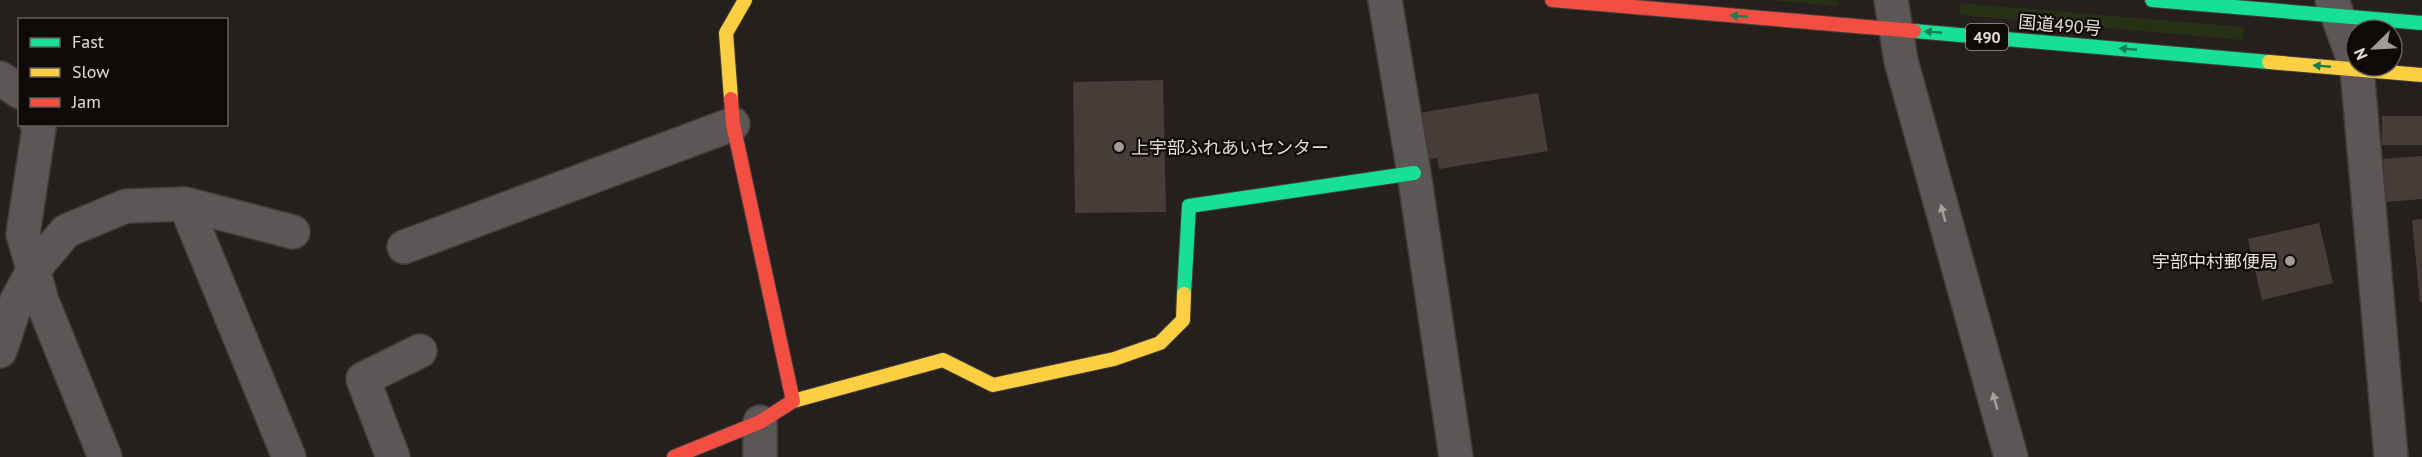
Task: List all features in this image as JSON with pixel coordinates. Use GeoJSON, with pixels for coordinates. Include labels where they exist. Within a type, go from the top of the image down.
{"type":"FeatureCollection","features":[{"type":"Feature","properties":{"kind":"main road"},"geometry":{"type":"LineString","coordinates":[[745,0],[726,33],[733,124],[793,400]]}},
{"type":"Feature","properties":{"kind":"main road","name":"国道490号"},"geometry":{"type":"LineString","coordinates":[[1552,0],[1893,14],[2344,67]]}},
{"type":"Feature","properties":{"kind":"main road"},"geometry":{"type":"LineString","coordinates":[[2152,0],[2335,8],[2422,23]]}},
{"type":"Feature","properties":{"kind":"main road","name":"国道490号"},"geometry":{"type":"LineString","coordinates":[[2404,73],[2422,75]]}},
{"type":"Feature","properties":{"kind":"main road"},"geometry":{"type":"LineString","coordinates":[[674,457],[760,422],[793,400],[943,360],[993,385],[1114,359],[1160,343],[1183,320],[1189,206],[1414,173]]}},
{"type":"Feature","properties":{"kind":"street"},"geometry":{"type":"LineString","coordinates":[[1385,0],[1414,173],[1456,457]]}},
{"type":"Feature","properties":{"kind":"street"},"geometry":{"type":"LineString","coordinates":[[2335,8],[2344,33]]}},
{"type":"Feature","properties":{"kind":"street"},"geometry":{"type":"LineString","coordinates":[[1893,14],[1907,81],[2011,457]]}},
{"type":"Feature","properties":{"kind":"street"},"geometry":{"type":"LineString","coordinates":[[0,78],[18,91]]}},
{"type":"Feature","properties":{"kind":"street"},"geometry":{"type":"LineString","coordinates":[[2358,78],[2391,457]]}},
{"type":"Feature","properties":{"kind":"street"},"geometry":{"type":"LineString","coordinates":[[404,247],[733,124]]}},
{"type":"Feature","properties":{"kind":"street"},"geometry":{"type":"LineString","coordinates":[[38,126],[23,234],[42,301],[105,457]]}},
{"type":"Feature","properties":{"kind":"street"},"geometry":{"type":"LineString","coordinates":[[185,204],[289,457]]}},
{"type":"Feature","properties":{"kind":"street"},"geometry":{"type":"LineString","coordinates":[[0,351],[17,300],[34,269],[66,231],[126,206],[185,204],[293,232]]}},
{"type":"Feature","properties":{"kind":"street"},"geometry":{"type":"LineString","coordinates":[[393,457],[363,379],[420,351]]}},
{"type":"Feature","properties":{"kind":"street"},"geometry":{"type":"LineString","coordinates":[[760,422],[760,457]]}},
{"type":"Feature","properties":{"kind":"green space"},"geometry":{"type":"Polygon","coordinates":[[[1766,0],[1839,0],[1838,6],[1766,0]]]}},
{"type":"Feature","properties":{"kind":"green space"},"geometry":{"type":"Polygon","coordinates":[[[1960,3],[2244,27],[2243,40],[1960,15],[1960,3]]]}},
{"type":"Feature","properties":{"kind":"building","name":"上宇部ふれあいセンター"},"geometry":{"type":"Polygon","coordinates":[[[1163,80],[1166,212],[1075,213],[1073,82],[1163,80]]]}},
{"type":"Feature","properties":{"kind":"building"},"geometry":{"type":"Polygon","coordinates":[[[1538,93],[1548,151],[1439,169],[1437,158],[1421,161],[1413,114],[1538,93]]]}},
{"type":"Feature","properties":{"kind":"building"},"geometry":{"type":"Polygon","coordinates":[[[2382,116],[2422,116],[2422,145],[2382,145],[2382,116]]]}},
{"type":"Feature","properties":{"kind":"building"},"geometry":{"type":"Polygon","coordinates":[[[2422,156],[2422,199],[2386,202],[2383,159],[2422,156]]]}},
{"type":"Feature","properties":{"kind":"building"},"geometry":{"type":"Polygon","coordinates":[[[2422,219],[2422,302],[2420,302],[2412,220],[2422,219]]]}},
{"type":"Feature","properties":{"kind":"building"},"geometry":{"type":"Polygon","coordinates":[[[2319,223],[2333,283],[2262,300],[2248,239],[2319,223]]]}},
{"type":"Feature","properties":{"kind":"traffic: fast"},"geometry":{"type":"LineString","coordinates":[[2152,0],[2422,23]]}},
{"type":"Feature","properties":{"kind":"traffic: fast"},"geometry":{"type":"LineString","coordinates":[[1914,31],[2269,62]]}},
{"type":"Feature","properties":{"kind":"traffic: fast"},"geometry":{"type":"LineString","coordinates":[[1184,294],[1189,206],[1414,173]]}},
{"type":"Feature","properties":{"kind":"traffic: slow"},"geometry":{"type":"LineString","coordinates":[[731,99],[726,33],[745,0]]}},
{"type":"Feature","properties":{"kind":"traffic: slow"},"geometry":{"type":"LineString","coordinates":[[2269,62],[2422,75]]}},
{"type":"Feature","properties":{"kind":"traffic: slow"},"geometry":{"type":"LineString","coordinates":[[793,401],[943,360],[993,385],[1114,359],[1160,343],[1183,320],[1184,294]]}},
{"type":"Feature","properties":{"kind":"traffic: jam"},"geometry":{"type":"LineString","coordinates":[[1552,0],[1914,31]]}},
{"type":"Feature","properties":{"kind":"traffic: jam"},"geometry":{"type":"LineString","coordinates":[[674,457],[760,422],[793,401],[733,124],[731,99]]}},
{"type":"Feature","properties":{"kind":"place","name":"上宇部ふれあいセンター"},"geometry":{"type":"Point","coordinates":[1119,147]}},
{"type":"Feature","properties":{"kind":"place","name":"宇部中村郵便局"},"geometry":{"type":"Point","coordinates":[2290,261]}}]}
